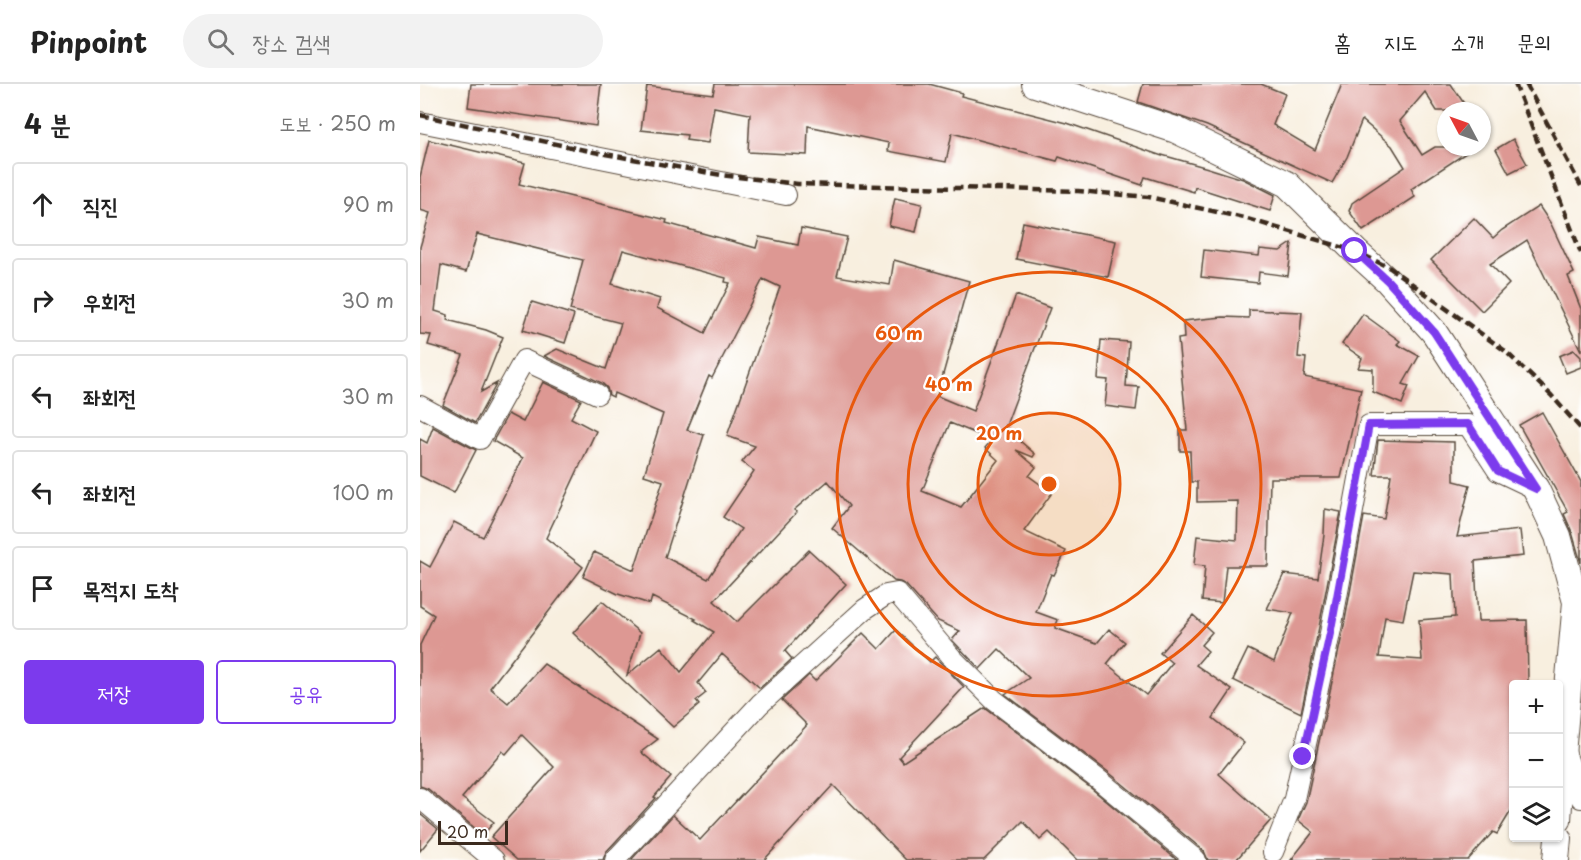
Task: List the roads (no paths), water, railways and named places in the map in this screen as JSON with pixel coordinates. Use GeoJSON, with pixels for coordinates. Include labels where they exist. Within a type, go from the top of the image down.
{"type":"FeatureCollection","features":[{"type":"Feature","properties":{"kind":"street"},"geometry":{"type":"LineString","coordinates":[[1035,84],[1176,130],[1287,184],[1388,281],[1434,332],[1536,489],[1558,536],[1576,602],[1563,743],[1581,798]]}},
{"type":"Feature","properties":{"kind":"street"},"geometry":{"type":"LineString","coordinates":[[420,122],[786,195]]}},
{"type":"Feature","properties":{"kind":"street"},"geometry":{"type":"LineString","coordinates":[[420,406],[480,439],[524,360],[597,394]]}},
{"type":"Feature","properties":{"kind":"street"},"geometry":{"type":"LineString","coordinates":[[1273,857],[1294,799],[1331,629],[1369,425],[1468,424],[1498,471],[1536,489]]}},
{"type":"Feature","properties":{"kind":"street"},"geometry":{"type":"LineString","coordinates":[[615,860],[760,704],[865,609],[886,595],[897,593],[952,658],[994,700],[1099,780],[1196,860]]}},
{"type":"Feature","properties":{"kind":"street"},"geometry":{"type":"LineString","coordinates":[[420,798],[494,860]]}},
{"type":"Feature","properties":{"kind":"street"},"geometry":{"type":"LineString","coordinates":[[1556,860],[1558,842]]}},
{"type":"Feature","properties":{"kind":"railway"},"geometry":{"type":"LineString","coordinates":[[1515,84],[1581,253]]}},
{"type":"Feature","properties":{"kind":"railway"},"geometry":{"type":"LineString","coordinates":[[1526,84],[1581,186]]}},
{"type":"Feature","properties":{"kind":"railway"},"geometry":{"type":"LineString","coordinates":[[420,115],[594,152],[721,175],[798,184],[1078,191],[1149,197],[1244,218],[1355,251],[1390,268],[1504,350],[1551,395],[1581,429]]}}]}
